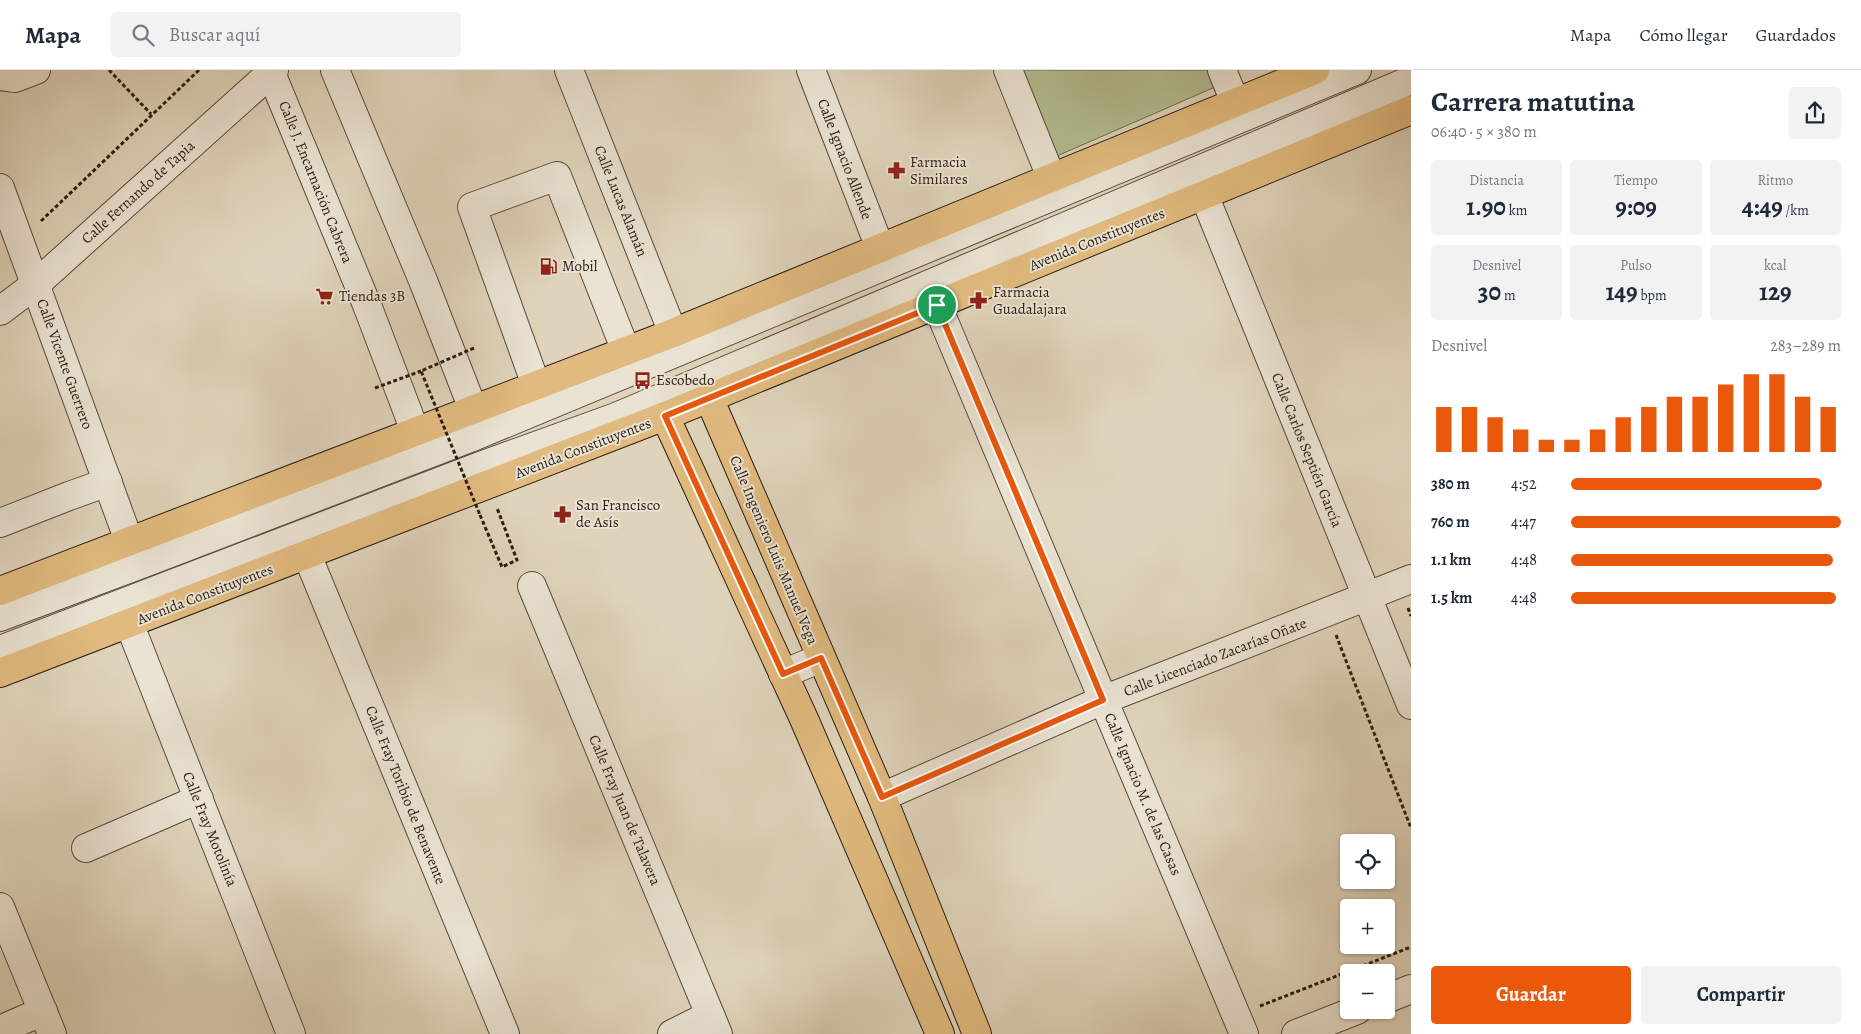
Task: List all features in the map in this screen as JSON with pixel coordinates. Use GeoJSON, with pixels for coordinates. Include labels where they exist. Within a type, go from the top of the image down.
{"type":"FeatureCollection","features":[{"type":"Feature","properties":{"kind":"main road"},"geometry":{"type":"LineString","coordinates":[[0,591],[626,351],[1315,70]]}},
{"type":"Feature","properties":{"kind":"main road","name":"Avenida Constituyentes"},"geometry":{"type":"LineString","coordinates":[[0,673],[665,416],[1411,110]]}},
{"type":"Feature","properties":{"kind":"main road","name":"Calle Ingeniero Luis Manuel Vega"},"geometry":{"type":"LineString","coordinates":[[709,398],[882,797],[974,1027]]}},
{"type":"Feature","properties":{"kind":"main road"},"geometry":{"type":"LineString","coordinates":[[665,416],[804,720],[938,1034]]}},
{"type":"Feature","properties":{"kind":"street"},"geometry":{"type":"LineString","coordinates":[[0,76],[15,78],[36,70]]}},
{"type":"Feature","properties":{"kind":"street"},"geometry":{"type":"LineString","coordinates":[[335,70],[424,283],[473,409]]}},
{"type":"Feature","properties":{"kind":"street","name":"Calle Lucas Alamán"},"geometry":{"type":"LineString","coordinates":[[569,70],[673,332]]}},
{"type":"Feature","properties":{"kind":"street","name":"Calle Ignacio Allende"},"geometry":{"type":"LineString","coordinates":[[811,70],[880,248]]}},
{"type":"Feature","properties":{"kind":"street"},"geometry":{"type":"LineString","coordinates":[[1008,70],[1051,177]]}},
{"type":"Feature","properties":{"kind":"street"},"geometry":{"type":"LineString","coordinates":[[1222,70],[1235,102]]}},
{"type":"Feature","properties":{"kind":"street"},"geometry":{"type":"LineString","coordinates":[[0,617],[470,438],[1357,70]]}},
{"type":"Feature","properties":{"kind":"street","name":"Calle Fernando de Tapia"},"geometry":{"type":"LineString","coordinates":[[0,312],[36,284],[272,71]]}},
{"type":"Feature","properties":{"kind":"street","name":"Calle J. Encarnación Cabrera"},"geometry":{"type":"LineString","coordinates":[[272,71],[367,305],[415,431]]}},
{"type":"Feature","properties":{"kind":"street"},"geometry":{"type":"LineString","coordinates":[[0,650],[480,466],[616,417],[1411,80]]}},
{"type":"Feature","properties":{"kind":"street"},"geometry":{"type":"LineString","coordinates":[[536,385],[472,207],[557,176],[626,351]]}},
{"type":"Feature","properties":{"kind":"street","name":"Calle Vicente Guerrero"},"geometry":{"type":"LineString","coordinates":[[0,188],[21,241],[129,541]]}},
{"type":"Feature","properties":{"kind":"street","name":"Calle Carlos Septién García"},"geometry":{"type":"LineString","coordinates":[[1204,195],[1365,596],[1411,705]]}},
{"type":"Feature","properties":{"kind":"street","name":"Calle Ignacio M. de las Casas"},"geometry":{"type":"LineString","coordinates":[[937,305],[1240,1025]]}},
{"type":"Feature","properties":{"kind":"street"},"geometry":{"type":"LineString","coordinates":[[0,523],[108,482]]}},
{"type":"Feature","properties":{"kind":"street","name":"Calle Fray Toribio de Benavente"},"geometry":{"type":"LineString","coordinates":[[307,555],[505,1034]]}},
{"type":"Feature","properties":{"kind":"street","name":"Calle Licenciado Zacarías Oñate"},"geometry":{"type":"LineString","coordinates":[[882,797],[1103,700],[1411,579]]}},
{"type":"Feature","properties":{"kind":"street","name":"Calle Fray Juan de Talavera"},"geometry":{"type":"LineString","coordinates":[[532,586],[714,1025]]}},
{"type":"Feature","properties":{"kind":"street","name":"Calle Fray Motolinía"},"geometry":{"type":"LineString","coordinates":[[129,623],[291,1034]]}},
{"type":"Feature","properties":{"kind":"street"},"geometry":{"type":"LineString","coordinates":[[783,674],[821,658]]}},
{"type":"Feature","properties":{"kind":"street"},"geometry":{"type":"LineString","coordinates":[[86,848],[199,799]]}},
{"type":"Feature","properties":{"kind":"street"},"geometry":{"type":"LineString","coordinates":[[0,907],[48,1022],[0,1030]]}},
{"type":"Feature","properties":{"kind":"street"},"geometry":{"type":"LineString","coordinates":[[1395,995],[1411,989]]}},
{"type":"Feature","properties":{"kind":"street"},"geometry":{"type":"LineString","coordinates":[[1296,1034],[1340,1017]]}},
{"type":"Feature","properties":{"kind":"street"},"geometry":{"type":"LineString","coordinates":[[672,1034],[714,1025]]}},
{"type":"Feature","properties":{"kind":"street"},"geometry":{"type":"LineString","coordinates":[[938,1034],[974,1027]]}},
{"type":"Feature","properties":{"kind":"path"},"geometry":{"type":"LineString","coordinates":[[109,70],[151,114]]}},
{"type":"Feature","properties":{"kind":"path"},"geometry":{"type":"LineString","coordinates":[[21,241],[151,114],[199,70]]}},
{"type":"Feature","properties":{"kind":"path"},"geometry":{"type":"LineString","coordinates":[[375,388],[474,348]]}},
{"type":"Feature","properties":{"kind":"path"},"geometry":{"type":"LineString","coordinates":[[421,371],[502,567],[517,560],[497,508]]}},
{"type":"Feature","properties":{"kind":"path"},"geometry":{"type":"LineString","coordinates":[[1328,613],[1411,828]]}},
{"type":"Feature","properties":{"kind":"path"},"geometry":{"type":"LineString","coordinates":[[1240,1025],[1411,947]]}},
{"type":"Feature","properties":{"kind":"green space"},"geometry":{"type":"Polygon","coordinates":[[[1023,70],[1208,70],[1215,87],[1057,156],[1023,70]]]}},
{"type":"Feature","properties":{"kind":"place","name":"Farmacia Similares"},"geometry":{"type":"Point","coordinates":[896,171]}},
{"type":"Feature","properties":{"kind":"place","name":"Mobil"},"geometry":{"type":"Point","coordinates":[548,266]}},
{"type":"Feature","properties":{"kind":"place","name":"Tiendas 3B"},"geometry":{"type":"Point","coordinates":[325,296]}},
{"type":"Feature","properties":{"kind":"place","name":"Farmacia Guadalajara"},"geometry":{"type":"Point","coordinates":[979,301]}},
{"type":"Feature","properties":{"kind":"place","name":"Escobedo"},"geometry":{"type":"Point","coordinates":[642,380]}},
{"type":"Feature","properties":{"kind":"place","name":"San Francisco de Asís"},"geometry":{"type":"Point","coordinates":[562,514]}},
{"type":"Feature","properties":{"kind":"route"},"geometry":{"type":"LineString","coordinates":[[937,305],[1103,700],[882,797],[821,658],[783,674],[665,416],[937,305]]}}]}
